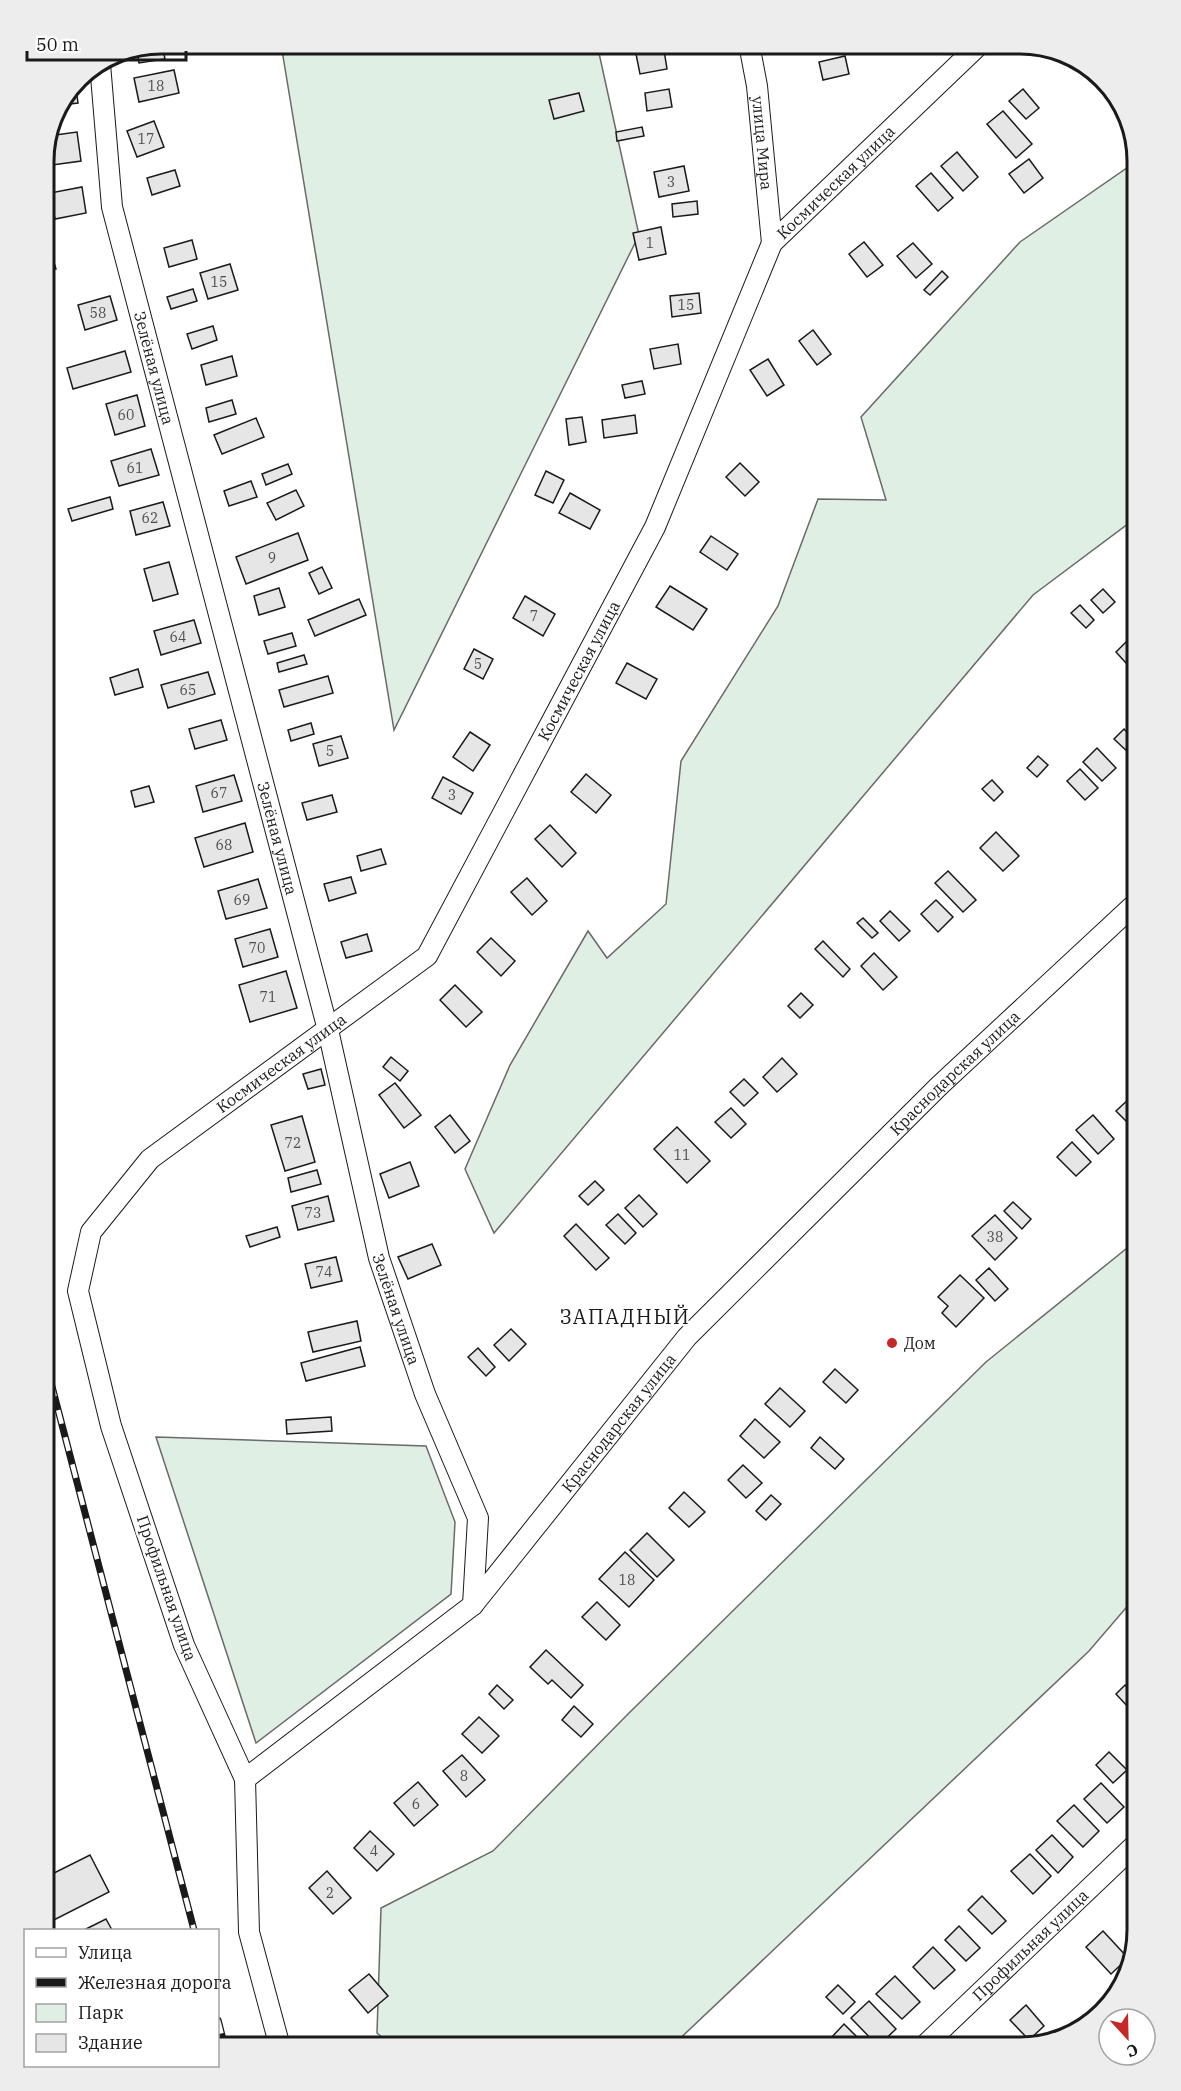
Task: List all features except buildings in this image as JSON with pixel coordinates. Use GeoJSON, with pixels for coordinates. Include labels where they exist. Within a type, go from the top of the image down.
{"type":"FeatureCollection","features":[{"type":"Feature","properties":{"kind":"street","name":"улица Мира"},"geometry":{"type":"LineString","coordinates":[[751,54],[757,86],[772,243]]}},
{"type":"Feature","properties":{"kind":"street","name":"Космическая улица"},"geometry":{"type":"LineString","coordinates":[[91,1232],[150,1159],[427,956],[656,527],[772,243],[970,54]]}},
{"type":"Feature","properties":{"kind":"street","name":"Зелёная улица"},"geometry":{"type":"LineString","coordinates":[[101,73],[112,207],[328,1030],[379,1258],[424,1394],[478,1518],[473,1605]]}},
{"type":"Feature","properties":{"kind":"street","name":"Краснодарская улица"},"geometry":{"type":"LineString","coordinates":[[245,1779],[473,1605],[687,1337],[939,1086],[1127,911]]}},
{"type":"Feature","properties":{"kind":"street","name":"Профильная улица"},"geometry":{"type":"LineString","coordinates":[[91,1232],[78,1291],[111,1426],[184,1645],[245,1779],[249,1932],[277,2037]]}},
{"type":"Feature","properties":{"kind":"street","name":"Профильная улица"},"geometry":{"type":"LineString","coordinates":[[934,2037],[1127,1853]]}},
{"type":"Feature","properties":{"kind":"green space"},"geometry":{"type":"Polygon","coordinates":[[[283,54],[599,54],[639,235],[394,730],[283,54]]]}},
{"type":"Feature","properties":{"kind":"green space"},"geometry":{"type":"Polygon","coordinates":[[[1127,168],[1127,524],[1033,595],[494,1233],[465,1169],[510,1065],[588,931],[607,958],[666,904],[681,761],[778,606],[818,499],[886,500],[861,417],[1020,242],[1127,168]]]}},
{"type":"Feature","properties":{"kind":"green space"},"geometry":{"type":"Polygon","coordinates":[[[1127,1248],[1127,1607],[1089,1651],[682,2037],[382,2037],[377,2033],[381,1908],[493,1851],[629,1713],[986,1362],[1127,1248]]]}},
{"type":"Feature","properties":{"kind":"green space"},"geometry":{"type":"Polygon","coordinates":[[[156,1437],[426,1446],[455,1522],[451,1594],[256,1743],[156,1437]]]}},
{"type":"Feature","properties":{"kind":"railway"},"geometry":{"type":"LineString","coordinates":[[54,1394],[194,1929]]}},
{"type":"Feature","properties":{"kind":"railway"},"geometry":{"type":"LineString","coordinates":[[219,2024],[222,2037]]}},
{"type":"Feature","properties":{"kind":"place","name":"Дом"},"geometry":{"type":"Point","coordinates":[892,1343]}},
{"type":"Feature","properties":{"kind":"district","name":"ЗАПАДНЫЙ"},"geometry":{"type":"Point","coordinates":[625,1316]}}]}
